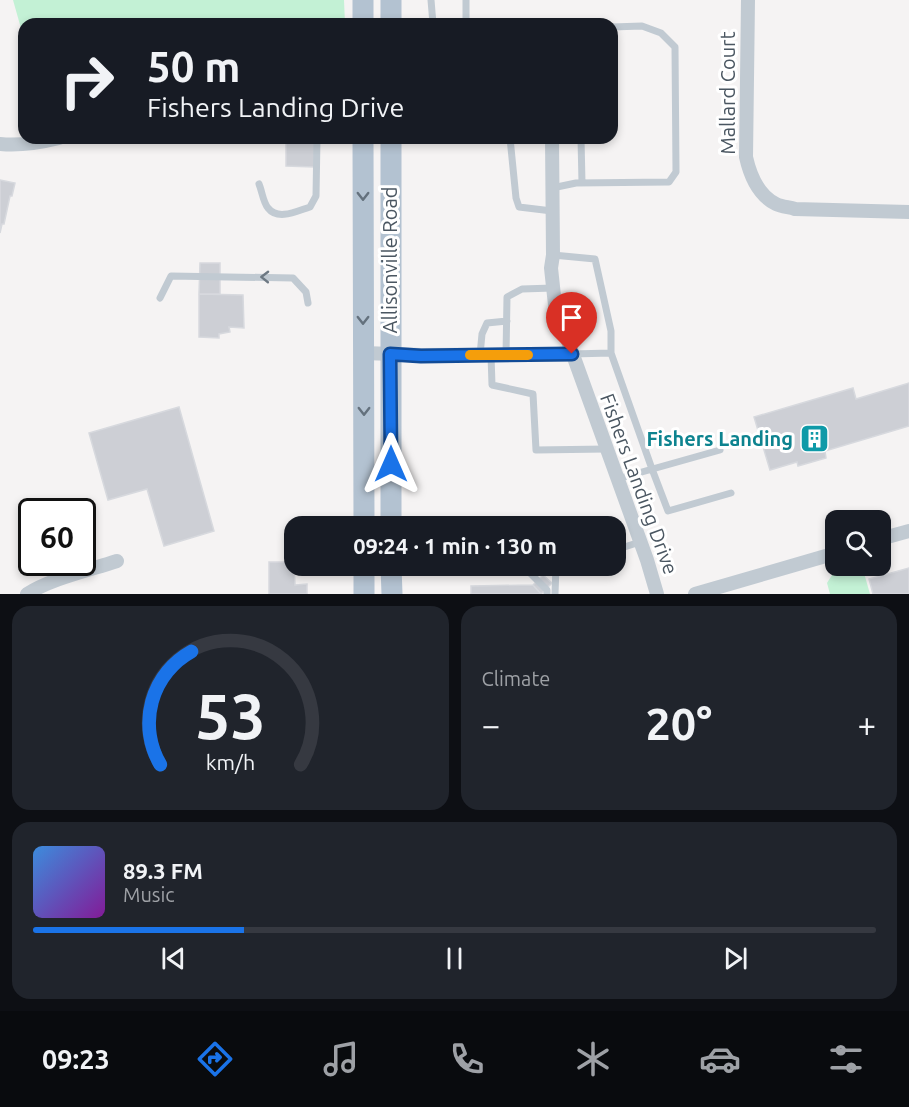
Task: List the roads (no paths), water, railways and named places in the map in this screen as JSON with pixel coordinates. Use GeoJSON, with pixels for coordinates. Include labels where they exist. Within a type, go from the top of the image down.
{"type":"FeatureCollection","features":[{"type":"Feature","properties":{"kind":"main road"},"geometry":{"type":"LineString","coordinates":[[363,0],[363,18]]}},
{"type":"Feature","properties":{"kind":"main road"},"geometry":{"type":"LineString","coordinates":[[391,0],[391,18]]}},
{"type":"Feature","properties":{"kind":"main road","name":"Allisonville Road"},"geometry":{"type":"LineString","coordinates":[[363,144],[364,516]]}},
{"type":"Feature","properties":{"kind":"main road","name":"Allisonville Road"},"geometry":{"type":"LineString","coordinates":[[391,144],[391,516]]}},
{"type":"Feature","properties":{"kind":"main road"},"geometry":{"type":"LineString","coordinates":[[364,576],[364,594]]}},
{"type":"Feature","properties":{"kind":"main road"},"geometry":{"type":"LineString","coordinates":[[392,576],[392,594]]}},
{"type":"Feature","properties":{"kind":"street","name":"Mallard Court"},"geometry":{"type":"LineString","coordinates":[[748,0],[746,157],[755,184],[778,205],[795,209],[909,212]]}},
{"type":"Feature","properties":{"kind":"street"},"geometry":{"type":"LineString","coordinates":[[0,144],[30,144]]}},
{"type":"Feature","properties":{"kind":"street","name":"Fishers Landing Drive"},"geometry":{"type":"LineString","coordinates":[[552,144],[551,268],[555,305],[657,594]]}},
{"type":"Feature","properties":{"kind":"street"},"geometry":{"type":"LineString","coordinates":[[364,353],[421,356],[572,354]]}},
{"type":"Feature","properties":{"kind":"street"},"geometry":{"type":"LineString","coordinates":[[891,536],[909,531]]}},
{"type":"Feature","properties":{"kind":"street","name":"Fishers Landing Drive"},"geometry":{"type":"LineString","coordinates":[[695,594],[825,556]]}},
{"type":"Feature","properties":{"kind":"street"},"geometry":{"type":"LineString","coordinates":[[27,594],[58,580],[117,561]]}},
{"type":"Feature","properties":{"kind":"lane"},"geometry":{"type":"LineString","coordinates":[[431,0],[432,18]]}},
{"type":"Feature","properties":{"kind":"lane"},"geometry":{"type":"LineString","coordinates":[[466,0],[466,18]]}},
{"type":"Feature","properties":{"kind":"lane"},"geometry":{"type":"LineString","coordinates":[[552,188],[582,183],[669,182],[676,172],[675,47],[661,33],[642,26],[618,27]]}},
{"type":"Feature","properties":{"kind":"lane"},"geometry":{"type":"LineString","coordinates":[[259,184],[267,207],[275,214],[284,215],[310,207],[316,196],[317,144]]}},
{"type":"Feature","properties":{"kind":"lane"},"geometry":{"type":"LineString","coordinates":[[511,144],[519,207],[552,212]]}},
{"type":"Feature","properties":{"kind":"lane"},"geometry":{"type":"LineString","coordinates":[[581,144],[582,183]]}},
{"type":"Feature","properties":{"kind":"lane"},"geometry":{"type":"LineString","coordinates":[[552,255],[595,259],[611,331],[611,352],[668,511],[731,493]]}},
{"type":"Feature","properties":{"kind":"lane"},"geometry":{"type":"LineString","coordinates":[[160,297],[171,276],[293,278],[306,292],[308,303]]}},
{"type":"Feature","properties":{"kind":"lane"},"geometry":{"type":"LineString","coordinates":[[506,355],[507,297],[522,289],[553,288]]}},
{"type":"Feature","properties":{"kind":"lane"},"geometry":{"type":"LineString","coordinates":[[507,321],[486,324],[482,334],[485,355],[492,385],[533,394],[536,450],[606,449]]}},
{"type":"Feature","properties":{"kind":"lane"},"geometry":{"type":"LineString","coordinates":[[572,354],[611,352]]}},
{"type":"Feature","properties":{"kind":"lane"},"geometry":{"type":"LineString","coordinates":[[617,479],[720,450]]}},
{"type":"Feature","properties":{"kind":"lane"},"geometry":{"type":"LineString","coordinates":[[626,546],[640,542]]}},
{"type":"Feature","properties":{"kind":"lane"},"geometry":{"type":"LineString","coordinates":[[533,576],[547,590],[547,594]]}},
{"type":"Feature","properties":{"kind":"lane"},"geometry":{"type":"LineString","coordinates":[[555,594],[556,576]]}},
{"type":"Feature","properties":{"kind":"place","name":"Fishers Landing"},"geometry":{"type":"Point","coordinates":[814,439]}}]}
